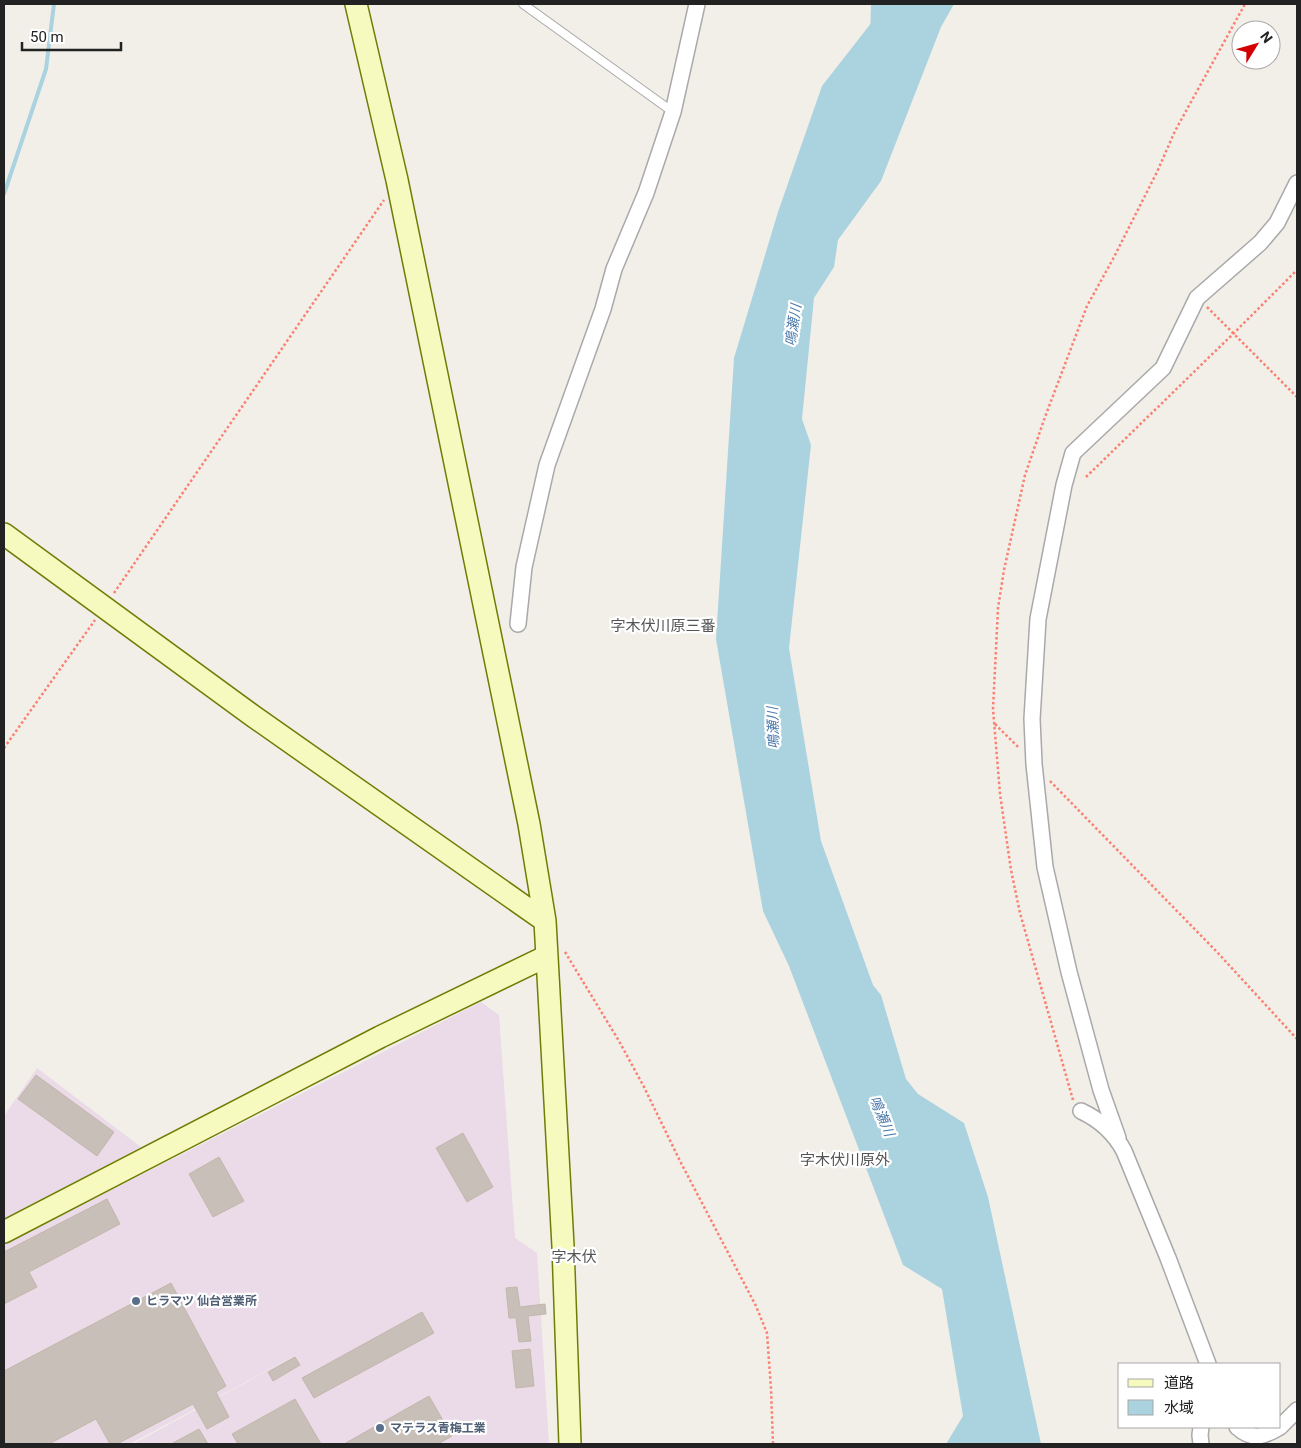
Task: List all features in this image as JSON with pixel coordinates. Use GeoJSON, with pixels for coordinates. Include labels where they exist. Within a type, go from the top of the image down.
{"type":"FeatureCollection","features":[{"type":"Feature","properties":{"kind":"street"},"geometry":{"type":"LineString","coordinates":[[356,4],[397,180],[529,824],[545,920],[555,952],[570,1444]]}},
{"type":"Feature","properties":{"kind":"street"},"geometry":{"type":"LineString","coordinates":[[518,624],[524,566],[547,465],[602,309],[614,269],[646,193],[673,112],[697,4]]}},
{"type":"Feature","properties":{"kind":"street"},"geometry":{"type":"LineString","coordinates":[[1208,1363],[1168,1258],[1118,1138],[1102,1090],[1069,972],[1045,866],[1034,764],[1032,719],[1038,619],[1064,485],[1073,453],[1163,368],[1197,298],[1260,243],[1276,223],[1297,183]]}},
{"type":"Feature","properties":{"kind":"street"},"geometry":{"type":"LineString","coordinates":[[4,534],[253,716],[545,920]]}},
{"type":"Feature","properties":{"kind":"street"},"geometry":{"type":"LineString","coordinates":[[4,1232],[380,1037],[555,952]]}},
{"type":"Feature","properties":{"kind":"street"},"geometry":{"type":"LineString","coordinates":[[1081,1111],[1092,1116],[1118,1138]]}},
{"type":"Feature","properties":{"kind":"street"},"geometry":{"type":"LineString","coordinates":[[1281,1426],[1297,1410]]}},
{"type":"Feature","properties":{"kind":"street"},"geometry":{"type":"LineString","coordinates":[[1201,1444],[1202,1428]]}},
{"type":"Feature","properties":{"kind":"street"},"geometry":{"type":"LineString","coordinates":[[1239,1428],[1252,1436],[1261,1436],[1278,1428]]}},
{"type":"Feature","properties":{"kind":"lane"},"geometry":{"type":"LineString","coordinates":[[523,4],[673,112]]}},
{"type":"Feature","properties":{"kind":"path"},"geometry":{"type":"LineString","coordinates":[[1081,1111],[1072,1098],[1020,913],[1011,870],[1000,794],[994,722],[998,608],[1004,570],[1025,475],[1087,306],[1157,172],[1175,131],[1245,4]]}},
{"type":"Feature","properties":{"kind":"path"},"geometry":{"type":"LineString","coordinates":[[4,748],[104,607],[376,213]]}},
{"type":"Feature","properties":{"kind":"path"},"geometry":{"type":"LineString","coordinates":[[1086,477],[1297,270]]}},
{"type":"Feature","properties":{"kind":"path"},"geometry":{"type":"LineString","coordinates":[[1197,298],[1297,397]]}},
{"type":"Feature","properties":{"kind":"path"},"geometry":{"type":"LineString","coordinates":[[994,722],[1217,952],[1297,1039]]}},
{"type":"Feature","properties":{"kind":"path"},"geometry":{"type":"LineString","coordinates":[[555,952],[619,1041],[756,1306],[767,1333],[773,1444]]}},
{"type":"Feature","properties":{"kind":"shaded area"},"geometry":{"type":"Polygon","coordinates":[[[481,1002],[499,1015],[515,1238],[537,1253],[549,1444],[133,1444],[322,1341],[130,1444],[4,1444],[4,1245],[481,1002]]]}},
{"type":"Feature","properties":{"kind":"shaded area"},"geometry":{"type":"Polygon","coordinates":[[[37,1068],[141,1147],[4,1219],[4,1116],[37,1068]]]}},
{"type":"Feature","properties":{"kind":"water","name":"鳴瀬川"},"geometry":{"type":"Polygon","coordinates":[[[886,4],[954,4],[941,27],[881,181],[838,240],[834,267],[814,298],[802,419],[811,445],[789,648],[821,841],[873,985],[881,995],[906,1079],[918,1094],[964,1123],[988,1197],[1041,1444],[946,1444],[963,1416],[942,1289],[903,1265],[789,966],[763,911],[716,639],[734,358],[778,212],[822,86],[886,4]]]}},
{"type":"Feature","properties":{"kind":"building"},"geometry":{"type":"Polygon","coordinates":[[[36,1075],[114,1132],[97,1156],[18,1099],[36,1075]]]}},
{"type":"Feature","properties":{"kind":"building"},"geometry":{"type":"Polygon","coordinates":[[[463,1133],[493,1187],[467,1202],[436,1148],[463,1133]]]}},
{"type":"Feature","properties":{"kind":"building"},"geometry":{"type":"Polygon","coordinates":[[[219,1157],[244,1201],[213,1217],[189,1174],[219,1157]]]}},
{"type":"Feature","properties":{"kind":"building"},"geometry":{"type":"Polygon","coordinates":[[[107,1199],[120,1224],[29,1272],[37,1287],[4,1304],[4,1252],[107,1199]]]}},
{"type":"Feature","properties":{"kind":"building"},"geometry":{"type":"Polygon","coordinates":[[[171,1283],[226,1386],[216,1392],[229,1417],[207,1429],[193,1404],[117,1444],[110,1444],[96,1419],[49,1444],[4,1444],[4,1371],[171,1283]]]}},
{"type":"Feature","properties":{"kind":"building"},"geometry":{"type":"Polygon","coordinates":[[[517,1287],[520,1307],[545,1304],[546,1314],[528,1316],[531,1341],[519,1342],[516,1318],[509,1318],[506,1288],[517,1287]]]}},
{"type":"Feature","properties":{"kind":"building"},"geometry":{"type":"Polygon","coordinates":[[[422,1312],[434,1333],[314,1398],[302,1378],[422,1312]]]}},
{"type":"Feature","properties":{"kind":"building"},"geometry":{"type":"Polygon","coordinates":[[[530,1349],[534,1386],[516,1388],[512,1351],[530,1349]]]}},
{"type":"Feature","properties":{"kind":"building"},"geometry":{"type":"Polygon","coordinates":[[[295,1357],[300,1365],[273,1381],[268,1372],[295,1357]]]}},
{"type":"Feature","properties":{"kind":"building"},"geometry":{"type":"Polygon","coordinates":[[[429,1396],[452,1436],[438,1444],[344,1444],[429,1396]]]}},
{"type":"Feature","properties":{"kind":"building"},"geometry":{"type":"Polygon","coordinates":[[[295,1399],[321,1444],[238,1444],[232,1434],[295,1399]]]}},
{"type":"Feature","properties":{"kind":"building"},"geometry":{"type":"Polygon","coordinates":[[[199,1429],[208,1444],[171,1444],[199,1429]]]}},
{"type":"Feature","properties":{"kind":"waterway"},"geometry":{"type":"LineString","coordinates":[[4,194],[46,69],[54,4]]}},
{"type":"Feature","properties":{"kind":"waterway"},"geometry":{"type":"LineString","coordinates":[[882,40],[883,4]]}},
{"type":"Feature","properties":{"kind":"place","name":"ヒラマツ 仙台営業所"},"geometry":{"type":"Point","coordinates":[136,1301]}},
{"type":"Feature","properties":{"kind":"place","name":"マテラス青梅工業"},"geometry":{"type":"Point","coordinates":[380,1428]}},
{"type":"Feature","properties":{"kind":"district","name":"字木伏川原三番"},"geometry":{"type":"Point","coordinates":[663,626]}},
{"type":"Feature","properties":{"kind":"district","name":"字木伏川原外"},"geometry":{"type":"Point","coordinates":[845,1160]}},
{"type":"Feature","properties":{"kind":"district","name":"字木伏"},"geometry":{"type":"Point","coordinates":[574,1257]}}]}
